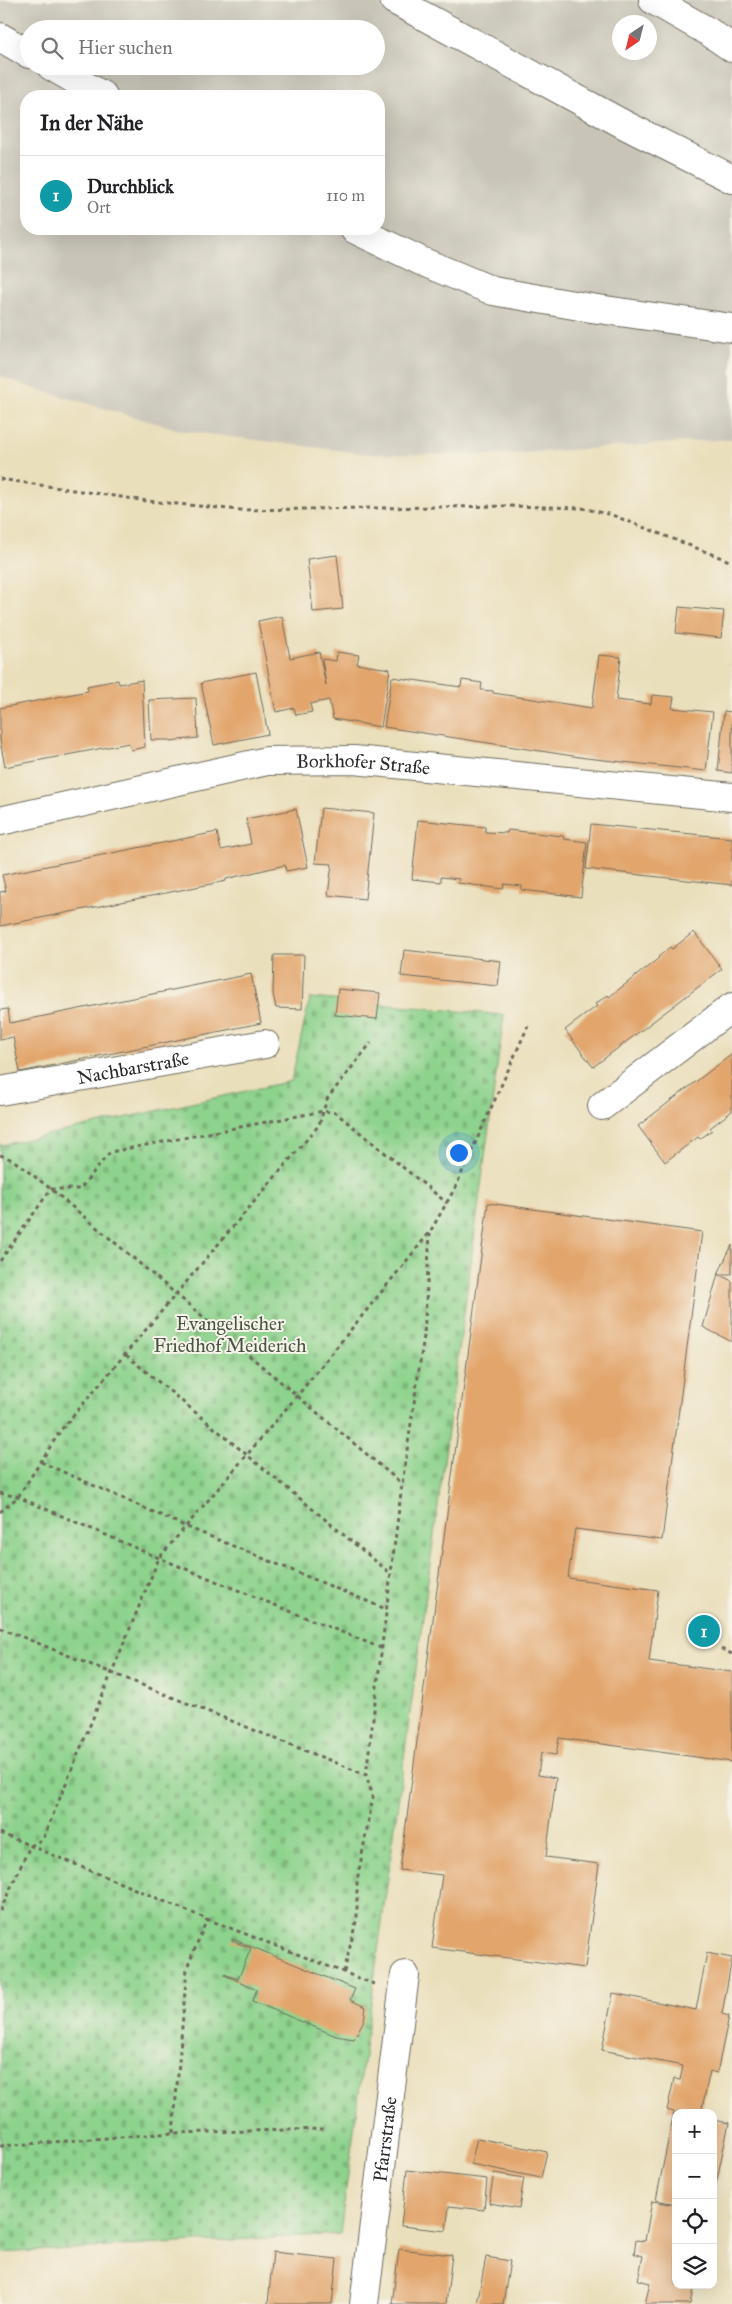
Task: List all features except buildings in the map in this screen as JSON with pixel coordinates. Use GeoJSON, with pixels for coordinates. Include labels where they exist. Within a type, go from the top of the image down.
{"type":"FeatureCollection","features":[{"type":"Feature","properties":{"kind":"street"},"geometry":{"type":"LineString","coordinates":[[394,0],[625,125],[732,179]]}},
{"type":"Feature","properties":{"kind":"street"},"geometry":{"type":"LineString","coordinates":[[653,0],[709,32],[732,48]]}},
{"type":"Feature","properties":{"kind":"street"},"geometry":{"type":"LineString","coordinates":[[0,37],[20,49]]}},
{"type":"Feature","properties":{"kind":"street"},"geometry":{"type":"LineString","coordinates":[[67,75],[93,90]]}},
{"type":"Feature","properties":{"kind":"street"},"geometry":{"type":"LineString","coordinates":[[367,235],[421,261],[492,291],[592,308],[732,328]]}},
{"type":"Feature","properties":{"kind":"street","name":"Borkhofer Straße"},"geometry":{"type":"LineString","coordinates":[[0,821],[267,761],[354,760],[732,797]]}},
{"type":"Feature","properties":{"kind":"street"},"geometry":{"type":"LineString","coordinates":[[602,1106],[732,1007]]}},
{"type":"Feature","properties":{"kind":"street","name":"Nachbarstraße"},"geometry":{"type":"LineString","coordinates":[[0,1091],[265,1044]]}},
{"type":"Feature","properties":{"kind":"street","name":"Pfarrstraße"},"geometry":{"type":"LineString","coordinates":[[364,2304],[404,1984]]}},
{"type":"Feature","properties":{"kind":"path"},"geometry":{"type":"LineString","coordinates":[[0,480],[193,507],[240,510],[509,506],[582,508],[612,515],[732,562]]}},
{"type":"Feature","properties":{"kind":"path"},"geometry":{"type":"LineString","coordinates":[[0,1911],[30,1846],[43,1839],[160,1558],[297,1396],[430,1232],[447,1203],[528,1026]]}},
{"type":"Feature","properties":{"kind":"path"},"geometry":{"type":"LineString","coordinates":[[0,1512],[18,1497],[61,1430],[319,1125],[328,1099],[372,1043]]}},
{"type":"Feature","properties":{"kind":"path"},"geometry":{"type":"LineString","coordinates":[[51,1189],[80,1189],[110,1152],[324,1111],[336,1113],[447,1203]]}},
{"type":"Feature","properties":{"kind":"path"},"geometry":{"type":"LineString","coordinates":[[0,1155],[13,1160],[51,1189],[402,1484]]}},
{"type":"Feature","properties":{"kind":"path"},"geometry":{"type":"LineString","coordinates":[[0,1261],[51,1189]]}},
{"type":"Feature","properties":{"kind":"path"},"geometry":{"type":"LineString","coordinates":[[344,1972],[357,1917],[357,1881],[374,1797],[366,1775],[402,1484],[424,1336],[430,1232]]}},
{"type":"Feature","properties":{"kind":"path"},"geometry":{"type":"LineString","coordinates":[[126,1355],[246,1456],[391,1573]]}},
{"type":"Feature","properties":{"kind":"path"},"geometry":{"type":"LineString","coordinates":[[41,1462],[187,1527],[386,1609]]}},
{"type":"Feature","properties":{"kind":"path"},"geometry":{"type":"LineString","coordinates":[[0,1493],[18,1497],[160,1558],[381,1648]]}},
{"type":"Feature","properties":{"kind":"path"},"geometry":{"type":"LineString","coordinates":[[0,1628],[366,1775]]}},
{"type":"Feature","properties":{"kind":"path"},"geometry":{"type":"LineString","coordinates":[[721,1649],[732,1654]]}},
{"type":"Feature","properties":{"kind":"path"},"geometry":{"type":"LineString","coordinates":[[0,1833],[207,1919],[344,1972],[404,1984]]}},
{"type":"Feature","properties":{"kind":"path"},"geometry":{"type":"LineString","coordinates":[[173,2133],[187,1968],[207,1919]]}},
{"type":"Feature","properties":{"kind":"path"},"geometry":{"type":"LineString","coordinates":[[0,2146],[173,2133],[324,2129]]}},
{"type":"Feature","properties":{"kind":"shaded area"},"geometry":{"type":"Polygon","coordinates":[[[0,0],[732,0],[732,439],[493,455],[368,454],[184,431],[29,387],[0,376],[0,0]]]}},
{"type":"Feature","properties":{"kind":"green space","name":"Evangelischer Friedhof Meiderich"},"geometry":{"type":"Polygon","coordinates":[[[310,998],[504,1015],[340,2234],[0,2253],[0,1144],[291,1081],[310,998]]]}},
{"type":"Feature","properties":{"kind":"place","name":"Durchblick"},"geometry":{"type":"Point","coordinates":[704,1631]}}]}
